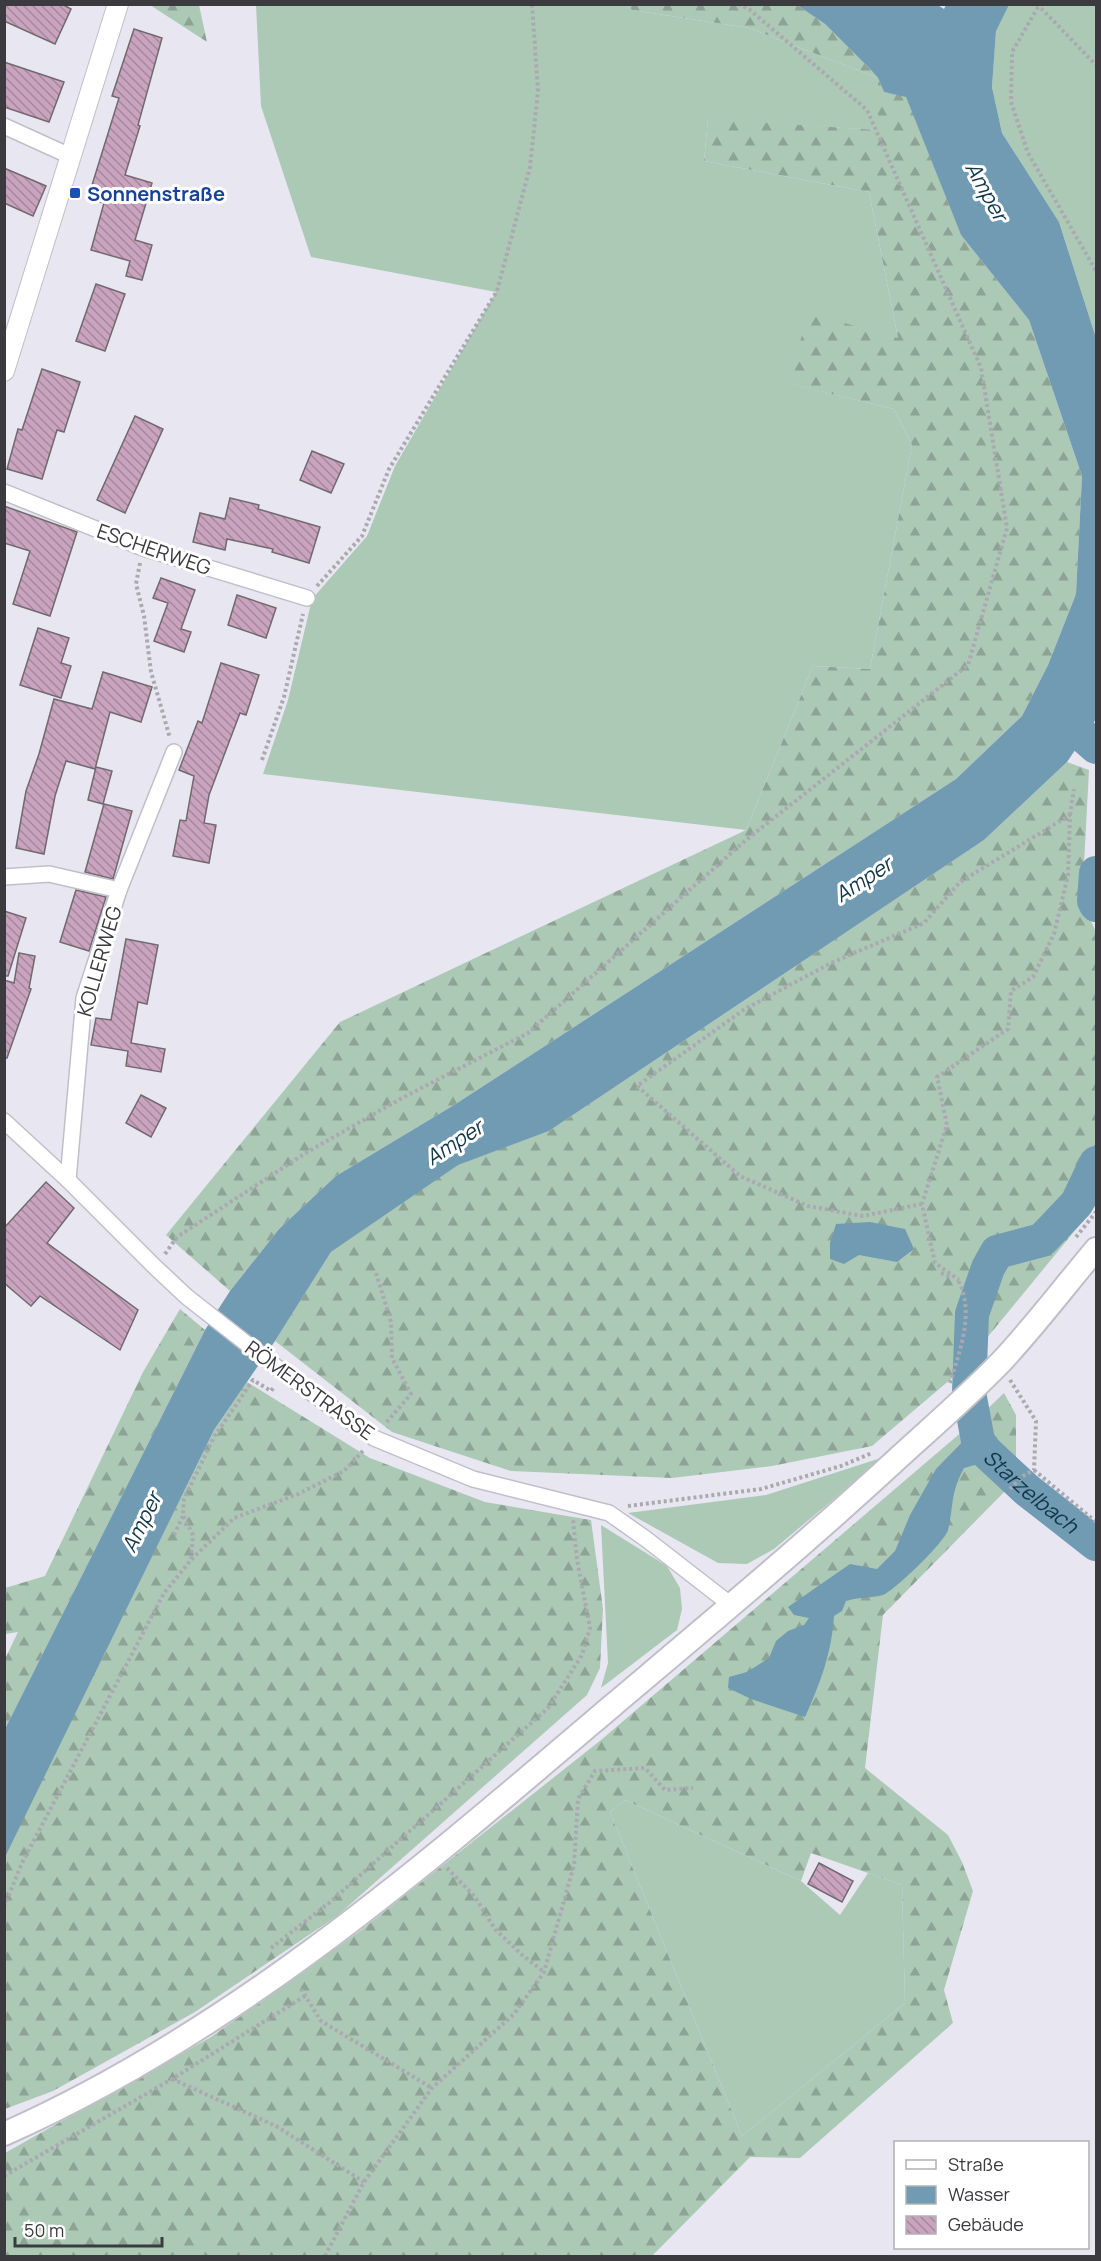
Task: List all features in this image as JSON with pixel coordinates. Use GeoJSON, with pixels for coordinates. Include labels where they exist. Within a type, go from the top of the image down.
{"type":"FeatureCollection","features":[{"type":"Feature","properties":{"kind":"main road"},"geometry":{"type":"LineString","coordinates":[[4,2134],[49,2114],[170,2048],[256,1990],[435,1856],[824,1526],[960,1389],[993,1370],[1096,1249]]}},
{"type":"Feature","properties":{"kind":"street"},"geometry":{"type":"LineString","coordinates":[[4,371],[118,4]]}},
{"type":"Feature","properties":{"kind":"street"},"geometry":{"type":"LineString","coordinates":[[4,126],[70,156]]}},
{"type":"Feature","properties":{"kind":"street","name":"ESCHERWEG"},"geometry":{"type":"LineString","coordinates":[[4,492],[143,548],[307,598]]}},
{"type":"Feature","properties":{"kind":"street","name":"KOLLERWEG"},"geometry":{"type":"LineString","coordinates":[[68,1180],[84,998],[119,890],[174,752]]}},
{"type":"Feature","properties":{"kind":"street"},"geometry":{"type":"LineString","coordinates":[[4,877],[50,874],[119,890]]}},
{"type":"Feature","properties":{"kind":"street","name":"RÖMERSTRASSE"},"geometry":{"type":"LineString","coordinates":[[4,1121],[188,1297],[273,1364],[374,1438],[473,1479],[609,1513],[731,1605]]}},
{"type":"Feature","properties":{"kind":"path"},"geometry":{"type":"LineString","coordinates":[[262,760],[284,698],[307,598],[362,536],[389,469],[497,291],[530,167],[538,91],[532,4]]}},
{"type":"Feature","properties":{"kind":"path"},"geometry":{"type":"LineString","coordinates":[[155,1267],[177,1237],[304,1154],[402,1098],[528,1032],[746,840],[968,665],[1007,528],[981,368],[867,110],[749,9],[738,4]]}},
{"type":"Feature","properties":{"kind":"path"},"geometry":{"type":"LineString","coordinates":[[1096,65],[1037,6],[1012,52],[1011,102],[1028,153],[1096,271]]}},
{"type":"Feature","properties":{"kind":"path"},"geometry":{"type":"LineString","coordinates":[[143,548],[136,584],[144,616],[150,672],[174,752]]}},
{"type":"Feature","properties":{"kind":"path"},"geometry":{"type":"LineString","coordinates":[[960,1389],[949,1387],[965,1336],[964,1298],[959,1280],[935,1263],[922,1204],[947,1125],[937,1077],[1008,1029],[1011,991],[1034,977],[1054,934],[1068,875],[1070,815],[1074,789]]}},
{"type":"Feature","properties":{"kind":"path"},"geometry":{"type":"LineString","coordinates":[[922,1204],[863,1216],[808,1206],[740,1176],[636,1086],[745,1009],[831,963],[924,922],[960,882],[1070,815]]}},
{"type":"Feature","properties":{"kind":"path"},"geometry":{"type":"LineString","coordinates":[[4,1907],[22,1863],[164,1593],[191,1560],[234,1518],[298,1494],[344,1471],[411,1394],[392,1358],[391,1322],[376,1273]]}},
{"type":"Feature","properties":{"kind":"path"},"geometry":{"type":"LineString","coordinates":[[941,1273],[959,1280]]}},
{"type":"Feature","properties":{"kind":"path"},"geometry":{"type":"LineString","coordinates":[[993,1370],[1036,1420],[1034,1470]]}},
{"type":"Feature","properties":{"kind":"path"},"geometry":{"type":"LineString","coordinates":[[174,1535],[183,1515],[184,1499],[214,1437],[237,1402],[253,1380],[271,1391],[273,1389]]}},
{"type":"Feature","properties":{"kind":"path"},"geometry":{"type":"LineString","coordinates":[[626,1506],[761,1490],[841,1466],[874,1452]]}},
{"type":"Feature","properties":{"kind":"path"},"geometry":{"type":"LineString","coordinates":[[1010,1489],[1023,1476],[1034,1470]]}},
{"type":"Feature","properties":{"kind":"path"},"geometry":{"type":"LineString","coordinates":[[1034,1470],[1096,1522]]}},
{"type":"Feature","properties":{"kind":"path"},"geometry":{"type":"LineString","coordinates":[[271,1948],[329,1903],[548,1708],[582,1655],[590,1628],[577,1560],[571,1503]]}},
{"type":"Feature","properties":{"kind":"path"},"geometry":{"type":"LineString","coordinates":[[183,1515],[193,1535],[191,1560]]}},
{"type":"Feature","properties":{"kind":"path"},"geometry":{"type":"LineString","coordinates":[[325,2256],[364,2182],[432,2088],[514,2014],[544,1972],[574,1865],[578,1799],[595,1771],[645,1768],[665,1790],[693,1788]]}},
{"type":"Feature","properties":{"kind":"path"},"geometry":{"type":"LineString","coordinates":[[435,1856],[475,1897],[495,1929],[544,1972]]}},
{"type":"Feature","properties":{"kind":"path"},"geometry":{"type":"LineString","coordinates":[[301,1989],[321,2021],[432,2088]]}},
{"type":"Feature","properties":{"kind":"path"},"geometry":{"type":"LineString","coordinates":[[4,2176],[172,2079],[305,1995]]}},
{"type":"Feature","properties":{"kind":"path"},"geometry":{"type":"LineString","coordinates":[[172,2079],[276,2126],[364,2182]]}},
{"type":"Feature","properties":{"kind":"green space"},"geometry":{"type":"Polygon","coordinates":[[[150,5],[199,5],[207,42],[150,5]]]}},
{"type":"Feature","properties":{"kind":"green space"},"geometry":{"type":"Polygon","coordinates":[[[256,5],[626,5],[632,10],[749,28],[878,78],[878,130],[708,120],[704,161],[869,192],[898,338],[788,383],[894,409],[912,445],[870,669],[813,666],[746,830],[263,774],[288,700],[312,599],[367,536],[395,466],[496,292],[311,257],[261,106],[256,5]]]}},
{"type":"Feature","properties":{"kind":"green space"},"geometry":{"type":"Polygon","coordinates":[[[626,5],[797,5],[825,24],[878,78],[749,28],[632,10],[626,5]]]}},
{"type":"Feature","properties":{"kind":"green space"},"geometry":{"type":"Polygon","coordinates":[[[1009,5],[1096,5],[1096,338],[1059,222],[1002,133],[992,87],[996,30],[1009,5]]]}},
{"type":"Feature","properties":{"kind":"green space"},"geometry":{"type":"Polygon","coordinates":[[[878,78],[884,92],[906,96],[961,235],[1029,320],[1082,476],[1076,594],[1048,665],[1022,716],[956,779],[454,1105],[336,1176],[279,1229],[230,1291],[166,1235],[340,1022],[746,830],[813,666],[870,669],[912,445],[894,409],[787,383],[809,313],[898,338],[869,192],[704,161],[708,119],[878,130],[878,78]]]}},
{"type":"Feature","properties":{"kind":"green space"},"geometry":{"type":"Polygon","coordinates":[[[1067,762],[1089,770],[1082,902],[1096,932],[1096,1205],[958,1373],[872,1446],[772,1466],[672,1478],[511,1471],[392,1432],[275,1341],[331,1252],[458,1164],[549,1131],[984,840],[1067,762]]]}},
{"type":"Feature","properties":{"kind":"green space"},"geometry":{"type":"Polygon","coordinates":[[[180,1309],[205,1330],[5,1729],[5,1659],[18,1632],[5,1634],[5,1588],[45,1576],[143,1372],[180,1309]]]}},
{"type":"Feature","properties":{"kind":"green space"},"geometry":{"type":"Polygon","coordinates":[[[247,1382],[370,1458],[485,1502],[591,1520],[603,1609],[600,1668],[587,1695],[337,1916],[195,2012],[53,2091],[5,2109],[4,1857],[214,1430],[247,1382]]]}},
{"type":"Feature","properties":{"kind":"green space"},"geometry":{"type":"Polygon","coordinates":[[[1004,1393],[1016,1415],[1016,1468],[979,1417],[1004,1393]]]}},
{"type":"Feature","properties":{"kind":"green space"},"geometry":{"type":"Polygon","coordinates":[[[964,1430],[1011,1485],[883,1615],[865,1768],[948,1835],[973,1891],[944,1990],[953,2023],[800,2158],[750,2157],[652,2256],[5,2256],[5,2153],[211,2037],[360,1931],[601,1740],[964,1430]],[[625,1800],[610,1812],[742,2136],[905,2003],[902,1885],[811,1853],[801,1881],[625,1800]]]}},
{"type":"Feature","properties":{"kind":"green space"},"geometry":{"type":"Polygon","coordinates":[[[884,1457],[774,1549],[747,1564],[718,1563],[628,1513],[766,1495],[884,1457]]]}},
{"type":"Feature","properties":{"kind":"green space"},"geometry":{"type":"Polygon","coordinates":[[[601,1525],[667,1566],[680,1588],[682,1609],[677,1630],[601,1688],[608,1663],[601,1525]]]}},
{"type":"Feature","properties":{"kind":"green space"},"geometry":{"type":"Polygon","coordinates":[[[625,1800],[801,1881],[840,1915],[868,1873],[902,1885],[905,2003],[742,2136],[610,1812],[625,1800]]]}},
{"type":"Feature","properties":{"kind":"water","name":"Amper"},"geometry":{"type":"Polygon","coordinates":[[[936,4],[944,9],[946,5],[1009,5],[996,31],[992,87],[1002,133],[1059,222],[1096,338],[1096,719],[1067,762],[984,840],[549,1131],[458,1165],[331,1252],[275,1341],[214,1430],[5,1857],[5,1729],[205,1330],[230,1291],[279,1229],[336,1176],[454,1105],[956,779],[1022,716],[1048,665],[1076,594],[1082,476],[1029,320],[961,235],[906,97],[884,92],[878,78],[825,24],[797,5],[936,4]]]}},
{"type":"Feature","properties":{"kind":"water"},"geometry":{"type":"Polygon","coordinates":[[[870,1222],[905,1229],[914,1249],[897,1262],[859,1255],[844,1264],[830,1259],[830,1243],[836,1224],[870,1222]]]}},
{"type":"Feature","properties":{"kind":"water"},"geometry":{"type":"Polygon","coordinates":[[[979,1425],[987,1439],[1017,1473],[1011,1481],[982,1463],[964,1468],[954,1492],[948,1530],[938,1545],[889,1592],[846,1601],[842,1611],[834,1616],[831,1642],[824,1668],[805,1717],[751,1699],[728,1688],[729,1677],[747,1672],[769,1658],[776,1641],[788,1631],[804,1625],[809,1618],[794,1615],[788,1607],[850,1564],[877,1569],[895,1551],[910,1515],[936,1469],[979,1425]]]}},
{"type":"Feature","properties":{"kind":"building"},"geometry":{"type":"Polygon","coordinates":[[[4,4],[62,4],[71,9],[55,44],[4,21],[4,4]]]}},
{"type":"Feature","properties":{"kind":"building"},"geometry":{"type":"Polygon","coordinates":[[[134,29],[162,38],[125,175],[152,183],[135,240],[152,245],[142,280],[126,276],[130,261],[91,250],[104,203],[88,198],[119,98],[112,96],[134,29]]]}},
{"type":"Feature","properties":{"kind":"building"},"geometry":{"type":"Polygon","coordinates":[[[4,62],[64,82],[49,122],[4,107],[4,62]]]}},
{"type":"Feature","properties":{"kind":"building"},"geometry":{"type":"Polygon","coordinates":[[[4,168],[46,186],[33,216],[4,203],[4,168]]]}},
{"type":"Feature","properties":{"kind":"building"},"geometry":{"type":"Polygon","coordinates":[[[96,284],[125,294],[105,351],[76,341],[96,284]]]}},
{"type":"Feature","properties":{"kind":"building"},"geometry":{"type":"Polygon","coordinates":[[[42,369],[80,382],[64,432],[57,430],[42,479],[7,469],[18,429],[22,430],[42,369]]]}},
{"type":"Feature","properties":{"kind":"building"},"geometry":{"type":"Polygon","coordinates":[[[135,416],[163,429],[125,513],[97,500],[135,416]]]}},
{"type":"Feature","properties":{"kind":"building"},"geometry":{"type":"Polygon","coordinates":[[[312,451],[344,464],[331,493],[300,480],[312,451]]]}},
{"type":"Feature","properties":{"kind":"building"},"geometry":{"type":"Polygon","coordinates":[[[230,498],[259,505],[258,509],[320,527],[309,563],[272,552],[273,549],[227,539],[225,550],[193,542],[200,513],[225,519],[230,498]]]}},
{"type":"Feature","properties":{"kind":"building"},"geometry":{"type":"Polygon","coordinates":[[[4,506],[77,532],[50,616],[13,604],[30,551],[4,543],[4,506]]]}},
{"type":"Feature","properties":{"kind":"building"},"geometry":{"type":"Polygon","coordinates":[[[161,578],[195,590],[181,629],[191,632],[184,652],[154,641],[168,603],[153,598],[161,578]]]}},
{"type":"Feature","properties":{"kind":"building"},"geometry":{"type":"Polygon","coordinates":[[[237,595],[276,608],[266,638],[228,625],[237,595]]]}},
{"type":"Feature","properties":{"kind":"building"},"geometry":{"type":"Polygon","coordinates":[[[38,628],[69,638],[61,663],[71,666],[61,698],[20,685],[38,628]]]}},
{"type":"Feature","properties":{"kind":"building"},"geometry":{"type":"Polygon","coordinates":[[[221,663],[259,675],[246,715],[240,713],[209,795],[204,823],[216,825],[209,863],[173,856],[180,820],[186,821],[194,776],[179,770],[198,721],[202,723],[221,663]]]}},
{"type":"Feature","properties":{"kind":"building"},"geometry":{"type":"Polygon","coordinates":[[[103,672],[152,687],[141,722],[110,712],[95,769],[66,761],[55,796],[44,854],[16,848],[26,791],[54,699],[92,709],[103,672]]]}},
{"type":"Feature","properties":{"kind":"building"},"geometry":{"type":"Polygon","coordinates":[[[96,767],[112,771],[103,804],[88,800],[96,767]]]}},
{"type":"Feature","properties":{"kind":"building"},"geometry":{"type":"Polygon","coordinates":[[[104,804],[132,811],[113,879],[85,872],[104,804]]]}},
{"type":"Feature","properties":{"kind":"building"},"geometry":{"type":"Polygon","coordinates":[[[76,890],[106,897],[89,951],[60,942],[76,890]]]}},
{"type":"Feature","properties":{"kind":"building"},"geometry":{"type":"Polygon","coordinates":[[[4,911],[26,918],[8,976],[4,976],[4,911]]]}},
{"type":"Feature","properties":{"kind":"building"},"geometry":{"type":"Polygon","coordinates":[[[126,939],[158,945],[147,1004],[138,1002],[131,1043],[165,1049],[161,1072],[126,1066],[128,1051],[91,1045],[96,1018],[111,1020],[126,939]]]}},
{"type":"Feature","properties":{"kind":"building"},"geometry":{"type":"Polygon","coordinates":[[[19,953],[35,956],[29,988],[31,989],[7,1058],[4,1058],[4,980],[14,983],[19,953]]]}},
{"type":"Feature","properties":{"kind":"building"},"geometry":{"type":"Polygon","coordinates":[[[141,1095],[166,1108],[151,1137],[126,1123],[141,1095]]]}},
{"type":"Feature","properties":{"kind":"building"},"geometry":{"type":"Polygon","coordinates":[[[46,1182],[74,1208],[47,1243],[138,1310],[120,1350],[40,1296],[31,1306],[4,1283],[4,1228],[46,1182]]]}},
{"type":"Feature","properties":{"kind":"building"},"geometry":{"type":"Polygon","coordinates":[[[819,1863],[853,1881],[842,1902],[808,1884],[819,1863]]]}},
{"type":"Feature","properties":{"kind":"waterway","name":"Starzelbach"},"geometry":{"type":"LineString","coordinates":[[1064,719],[1096,747]]}},
{"type":"Feature","properties":{"kind":"waterway","name":"Starzelbach"},"geometry":{"type":"LineString","coordinates":[[1096,873],[1094,901],[1096,905]]}},
{"type":"Feature","properties":{"kind":"waterway","name":"Starzelbach"},"geometry":{"type":"LineString","coordinates":[[1096,1163],[1077,1203],[1042,1240],[997,1252],[988,1268],[972,1314],[969,1392],[978,1441],[986,1452],[1027,1490],[1096,1544]]}},
{"type":"Feature","properties":{"kind":"place","name":"Sonnenstraße"},"geometry":{"type":"Point","coordinates":[75,193]}}]}
